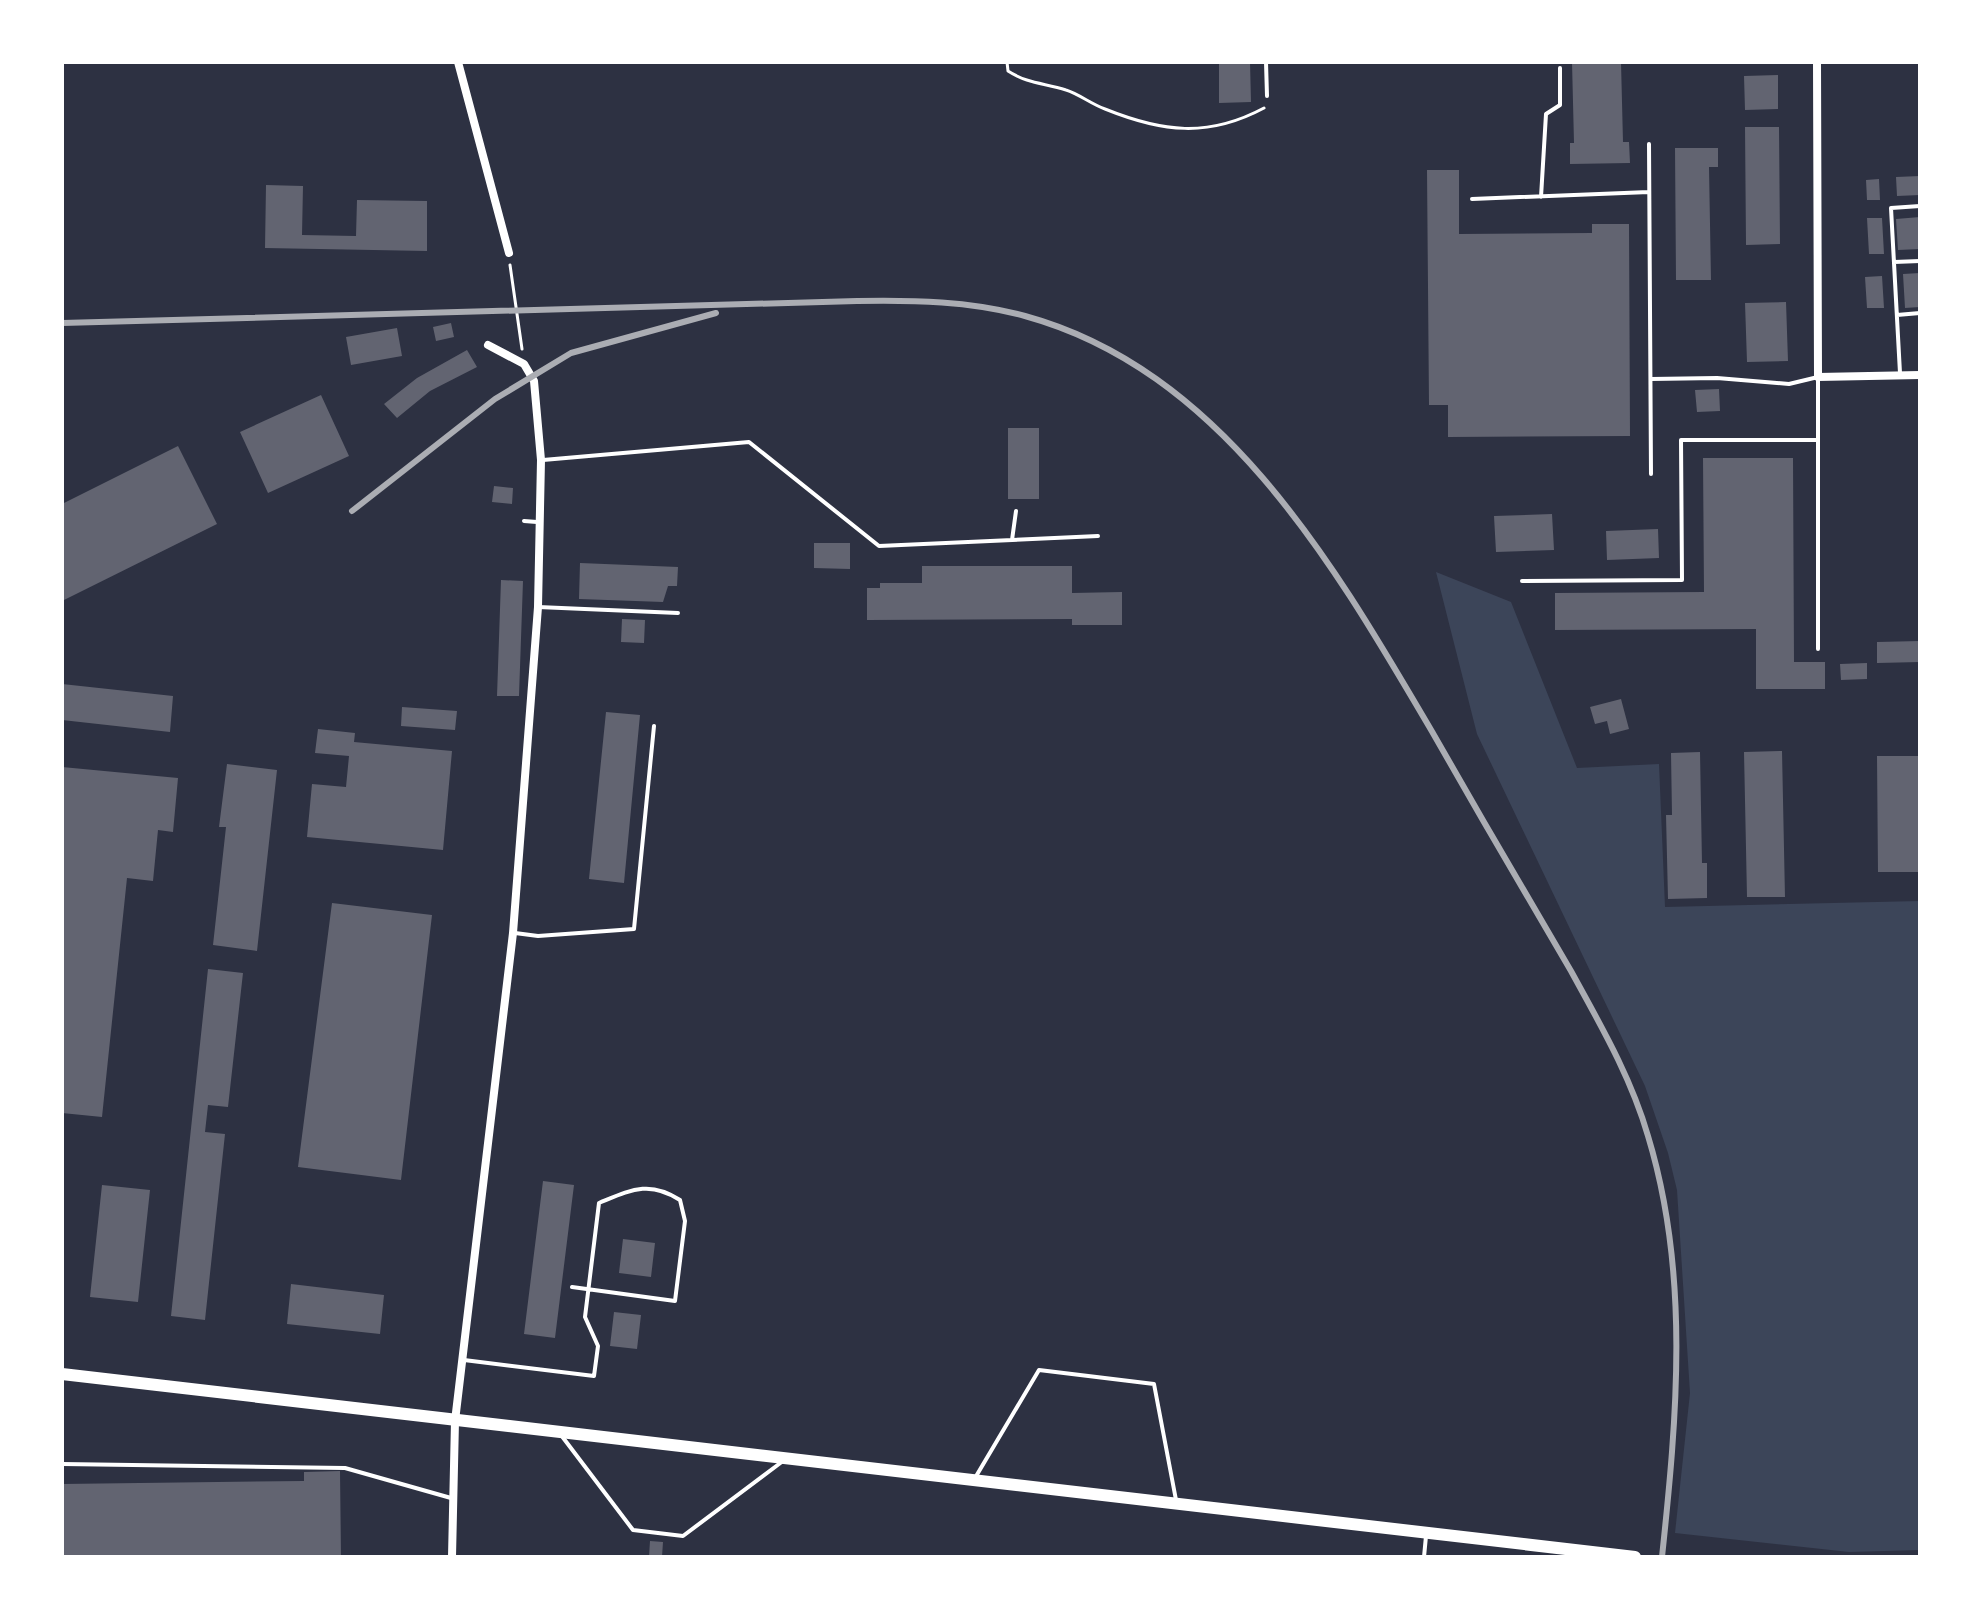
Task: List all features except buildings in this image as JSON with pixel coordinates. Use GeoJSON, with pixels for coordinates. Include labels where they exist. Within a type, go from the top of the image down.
{"type":"FeatureCollection","features":[{"type":"Feature","properties":{"kind":"main road"},"geometry":{"type":"LineString","coordinates":[[62,1374],[1635,1557]]}},
{"type":"Feature","properties":{"kind":"street"},"geometry":{"type":"LineString","coordinates":[[458,62],[509,253]]}},
{"type":"Feature","properties":{"kind":"street"},"geometry":{"type":"LineString","coordinates":[[1817,62],[1818,377],[1920,375]]}},
{"type":"Feature","properties":{"kind":"street"},"geometry":{"type":"LineString","coordinates":[[452,1557],[455,1421],[513,933],[538,607],[541,460],[534,381],[524,364],[488,345]]}},
{"type":"Feature","properties":{"kind":"lane"},"geometry":{"type":"LineString","coordinates":[[1266,62],[1267,96]]}},
{"type":"Feature","properties":{"kind":"lane"},"geometry":{"type":"LineString","coordinates":[[1541,197],[1546,114],[1560,105],[1560,68]]}},
{"type":"Feature","properties":{"kind":"lane"},"geometry":{"type":"LineString","coordinates":[[1649,144],[1651,474]]}},
{"type":"Feature","properties":{"kind":"lane"},"geometry":{"type":"LineString","coordinates":[[1472,199],[1649,192]]}},
{"type":"Feature","properties":{"kind":"lane"},"geometry":{"type":"LineString","coordinates":[[1900,376],[1891,208],[1920,206]]}},
{"type":"Feature","properties":{"kind":"lane"},"geometry":{"type":"LineString","coordinates":[[1894,262],[1920,261]]}},
{"type":"Feature","properties":{"kind":"lane"},"geometry":{"type":"LineString","coordinates":[[1897,315],[1920,313]]}},
{"type":"Feature","properties":{"kind":"lane"},"geometry":{"type":"LineString","coordinates":[[1651,379],[1717,378],[1789,384],[1818,377],[1818,649]]}},
{"type":"Feature","properties":{"kind":"lane"},"geometry":{"type":"LineString","coordinates":[[1522,581],[1682,580],[1681,440],[1818,440]]}},
{"type":"Feature","properties":{"kind":"lane"},"geometry":{"type":"LineString","coordinates":[[541,460],[749,442],[879,546],[1098,536]]}},
{"type":"Feature","properties":{"kind":"lane"},"geometry":{"type":"LineString","coordinates":[[1012,540],[1016,511]]}},
{"type":"Feature","properties":{"kind":"lane"},"geometry":{"type":"LineString","coordinates":[[524,521],[540,522]]}},
{"type":"Feature","properties":{"kind":"lane"},"geometry":{"type":"LineString","coordinates":[[538,607],[678,613]]}},
{"type":"Feature","properties":{"kind":"lane"},"geometry":{"type":"LineString","coordinates":[[513,933],[538,936],[634,929],[654,726]]}},
{"type":"Feature","properties":{"kind":"lane"},"geometry":{"type":"LineString","coordinates":[[462,1360],[594,1376],[598,1346],[585,1317],[588,1289],[599,1203],[630,1191],[660,1187],[680,1200],[685,1221],[675,1301],[588,1289],[572,1287]]}},
{"type":"Feature","properties":{"kind":"lane"},"geometry":{"type":"LineString","coordinates":[[974,1480],[1039,1370],[1154,1384],[1177,1503]]}},
{"type":"Feature","properties":{"kind":"lane"},"geometry":{"type":"LineString","coordinates":[[560,1433],[633,1530],[646,1532],[683,1536],[785,1459]]}},
{"type":"Feature","properties":{"kind":"lane"},"geometry":{"type":"LineString","coordinates":[[62,1464],[345,1468],[451,1498]]}},
{"type":"Feature","properties":{"kind":"lane"},"geometry":{"type":"LineString","coordinates":[[1424,1557],[1427,1533]]}},
{"type":"Feature","properties":{"kind":"path"},"geometry":{"type":"LineString","coordinates":[[1007,62],[1008,71],[1027,83],[1067,90],[1101,108],[1153,127],[1197,129],[1235,123],[1265,107],[1267,96]]}},
{"type":"Feature","properties":{"kind":"path"},"geometry":{"type":"LineString","coordinates":[[509,253],[524,364]]}},
{"type":"Feature","properties":{"kind":"shaded area"},"geometry":{"type":"Polygon","coordinates":[[[1436,572],[1511,602],[1577,768],[1659,764],[1665,907],[1920,901],[1920,1550],[1849,1552],[1675,1533],[1690,1393],[1677,1190],[1668,1153],[1645,1086],[1477,734],[1436,572]]]}},
{"type":"Feature","properties":{"kind":"railway"},"geometry":{"type":"LineString","coordinates":[[62,323],[921,301],[984,307],[1025,316],[1096,343],[1160,381],[1217,429],[1268,484],[1315,544],[1397,672],[1571,971],[1633,1093],[1661,1188],[1675,1293],[1675,1398],[1662,1557]]}},
{"type":"Feature","properties":{"kind":"railway"},"geometry":{"type":"LineString","coordinates":[[352,511],[495,399],[571,353],[716,313]]}}]}
